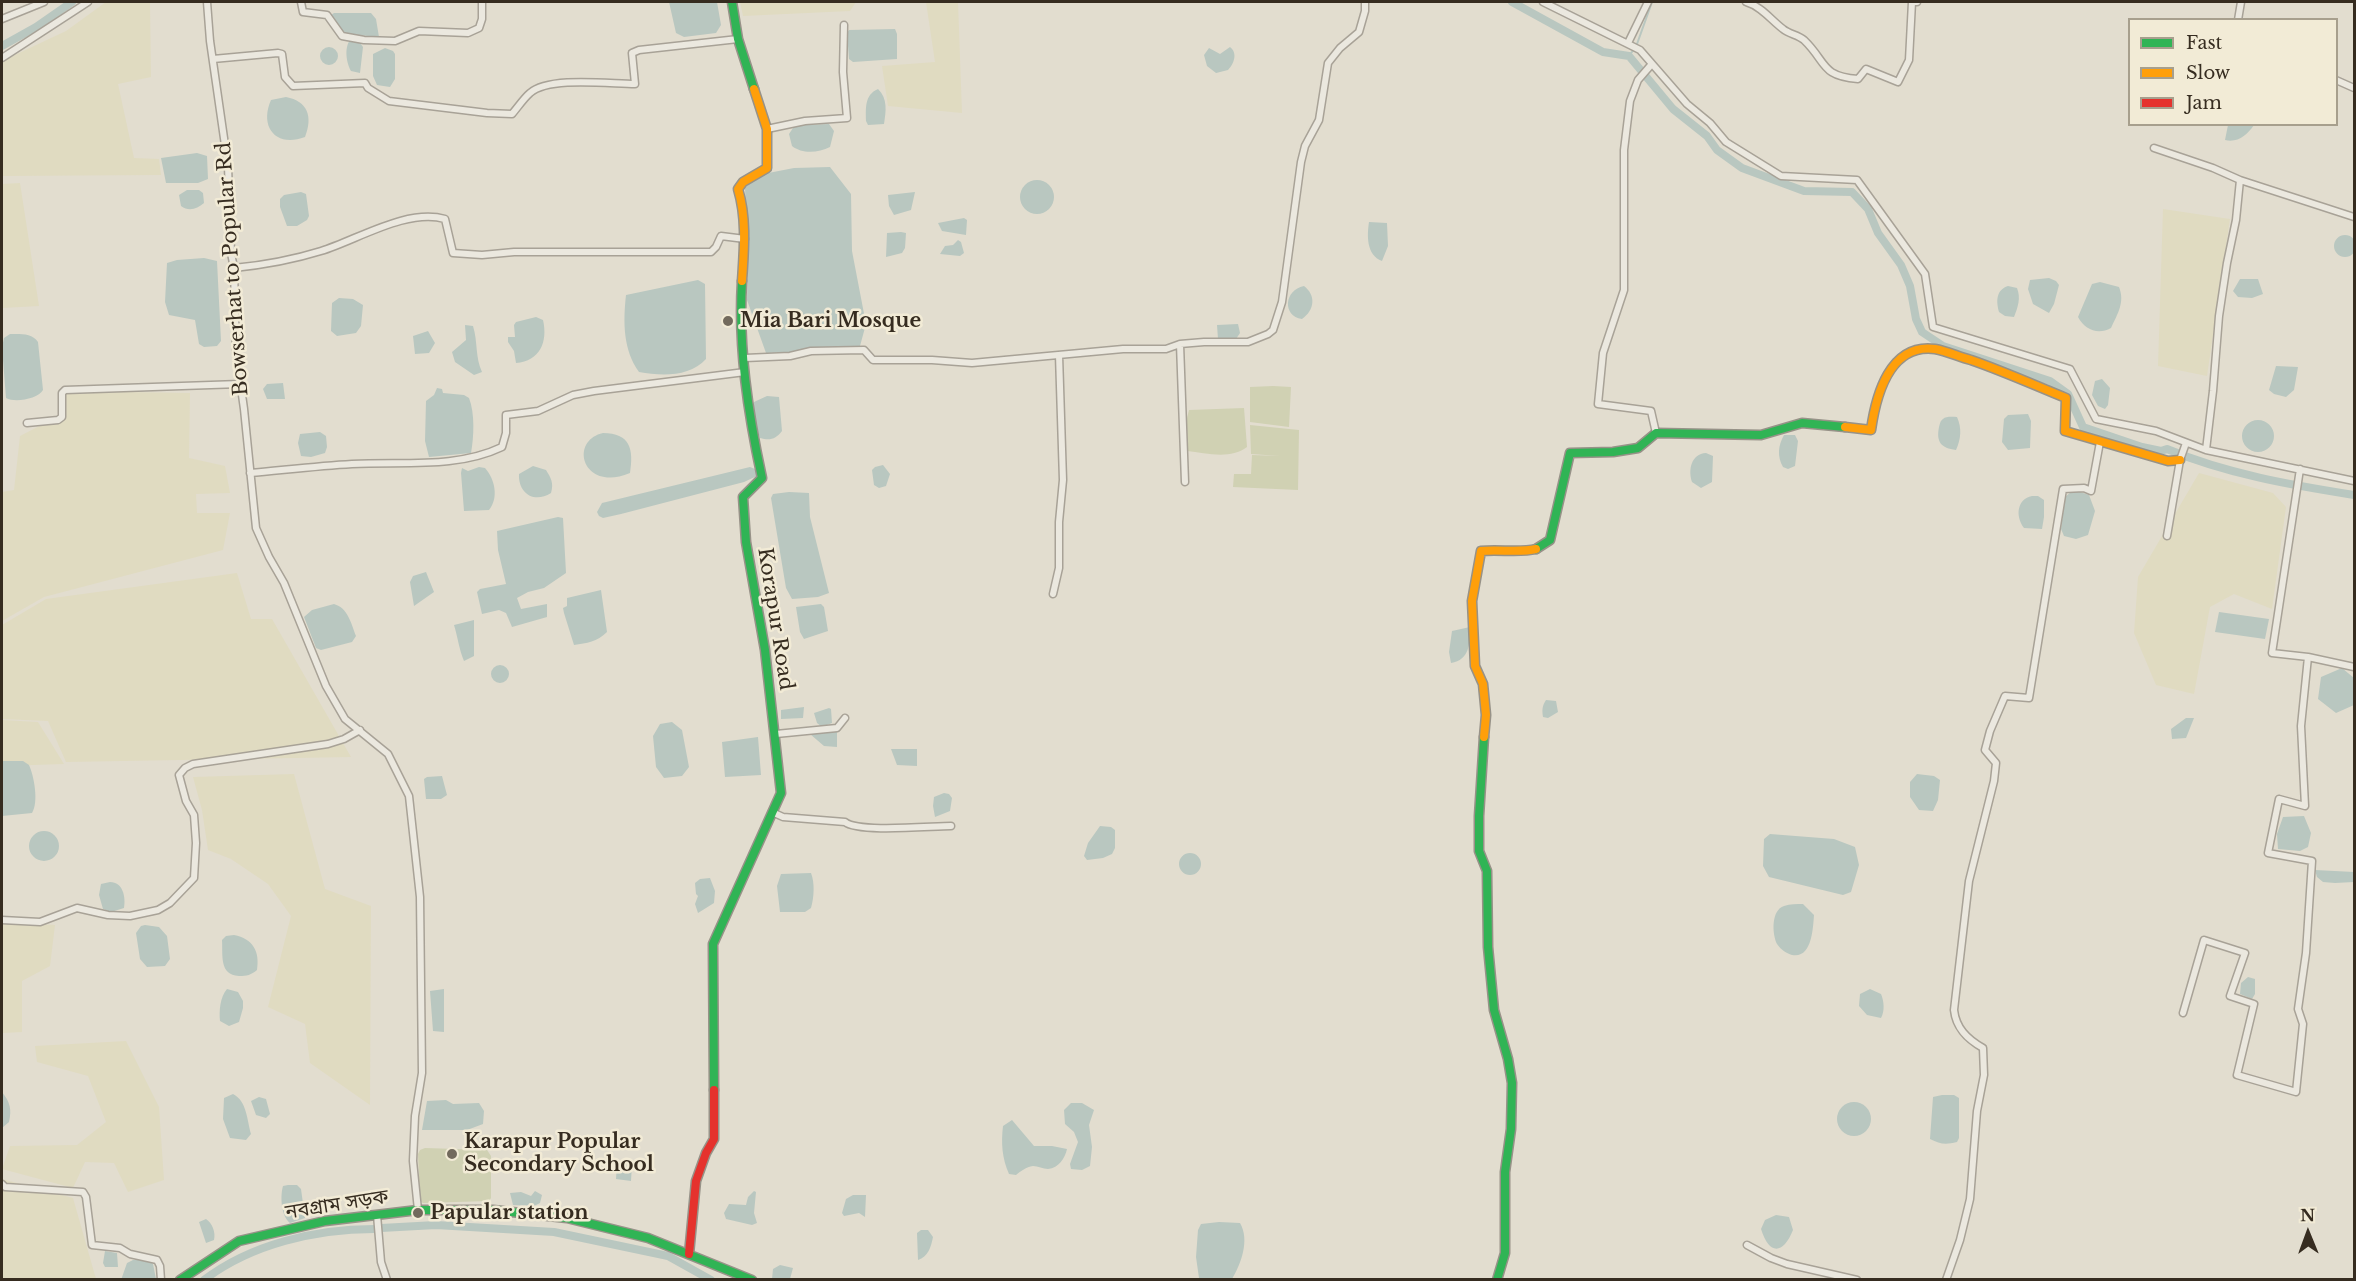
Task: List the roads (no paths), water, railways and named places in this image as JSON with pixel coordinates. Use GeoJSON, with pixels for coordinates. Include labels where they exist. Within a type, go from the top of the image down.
{"type":"FeatureCollection","features":[{"type":"Feature","properties":{"kind":"street"},"geometry":{"type":"LineString","coordinates":[[2,19],[44,2]]}},
{"type":"Feature","properties":{"kind":"street"},"geometry":{"type":"LineString","coordinates":[[2,58],[88,2]]}},
{"type":"Feature","properties":{"kind":"street","name":"Bowserhat to Popular Rd"},"geometry":{"type":"LineString","coordinates":[[207,2],[228,166],[236,352],[256,528],[284,583],[326,686],[345,719],[388,754],[409,796],[416,843],[420,897],[422,1074],[415,1116],[412,1161],[418,1210]]}},
{"type":"Feature","properties":{"kind":"street"},"geometry":{"type":"LineString","coordinates":[[301,2],[303,12],[327,15],[342,36],[364,40],[395,41],[419,31],[468,33],[479,28],[482,19],[482,2]]}},
{"type":"Feature","properties":{"kind":"street","name":"Korapur Road"},"geometry":{"type":"LineString","coordinates":[[689,1254],[695,1179],[702,1156],[714,1139],[714,944],[781,793],[765,650],[746,542],[743,497],[762,478],[749,418],[740,314],[746,239],[742,202],[738,189],[743,182],[767,168],[767,129],[738,39],[732,2]]}},
{"type":"Feature","properties":{"kind":"street"},"geometry":{"type":"LineString","coordinates":[[745,358],[790,356],[811,351],[864,350],[873,360],[972,363],[1123,349],[1166,349],[1180,344],[1248,342],[1268,334],[1273,330],[1282,302],[1289,264],[1289,236],[1301,162],[1305,146],[1319,120],[1328,63],[1340,48],[1359,32],[1365,2]]}},
{"type":"Feature","properties":{"kind":"street"},"geometry":{"type":"LineString","coordinates":[[1543,2],[1640,50],[1650,67],[1687,104],[1710,123],[1726,142],[1781,176],[1857,180],[1925,274],[1933,327],[2070,369],[2096,419],[2156,431],[2206,450],[2355,481]]}},
{"type":"Feature","properties":{"kind":"street"},"geometry":{"type":"LineString","coordinates":[[1628,43],[1648,2]]}},
{"type":"Feature","properties":{"kind":"street"},"geometry":{"type":"LineString","coordinates":[[1746,2],[1757,5],[1785,30],[1803,38],[1827,70],[1842,78],[1858,79],[1866,69],[1898,82],[1909,60],[1912,2],[1917,2]]}},
{"type":"Feature","properties":{"kind":"street"},"geometry":{"type":"LineString","coordinates":[[2238,18],[2241,2]]}},
{"type":"Feature","properties":{"kind":"street"},"geometry":{"type":"LineString","coordinates":[[767,129],[805,121],[847,118],[843,72],[844,25]]}},
{"type":"Feature","properties":{"kind":"street"},"geometry":{"type":"LineString","coordinates":[[213,59],[278,53],[282,54],[285,77],[293,86],[365,83],[368,88],[389,101],[512,114],[529,93],[544,85],[635,84],[632,53],[639,50],[738,39]]}},
{"type":"Feature","properties":{"kind":"street"},"geometry":{"type":"LineString","coordinates":[[1650,67],[1638,80],[1630,101],[1624,150],[1624,290],[1603,353],[1598,404],[1651,411],[1656,433]]}},
{"type":"Feature","properties":{"kind":"street"},"geometry":{"type":"LineString","coordinates":[[2338,80],[2355,88]]}},
{"type":"Feature","properties":{"kind":"street"},"geometry":{"type":"LineString","coordinates":[[2154,148],[2240,180],[2355,217]]}},
{"type":"Feature","properties":{"kind":"street"},"geometry":{"type":"LineString","coordinates":[[2206,450],[2219,316],[2236,220],[2240,180]]}},
{"type":"Feature","properties":{"kind":"street"},"geometry":{"type":"LineString","coordinates":[[234,268],[294,259],[344,244],[371,231],[415,218],[445,219],[453,253],[482,255],[514,252],[711,252],[721,236],[746,239]]}},
{"type":"Feature","properties":{"kind":"street"},"geometry":{"type":"LineString","coordinates":[[1180,344],[1185,482]]}},
{"type":"Feature","properties":{"kind":"street"},"geometry":{"type":"LineString","coordinates":[[1497,1280],[1505,1253],[1505,1172],[1511,1129],[1512,1083],[1508,1059],[1494,1010],[1488,947],[1487,871],[1479,851],[1479,816],[1486,716],[1483,684],[1475,666],[1472,601],[1481,551],[1503,549],[1527,552],[1550,540],[1570,453],[1613,452],[1638,448],[1656,433],[1761,435],[1802,423],[1871,430],[1875,403],[1891,368],[1901,357],[1915,350],[1935,349],[1998,369],[2066,398],[2065,431],[2168,460],[2180,460]]}},
{"type":"Feature","properties":{"kind":"street"},"geometry":{"type":"LineString","coordinates":[[1053,594],[1059,568],[1059,522],[1063,480],[1059,355]]}},
{"type":"Feature","properties":{"kind":"street"},"geometry":{"type":"LineString","coordinates":[[250,473],[351,464],[463,460],[483,456],[502,447],[506,433],[506,415],[538,411],[573,395],[594,391],[745,372]]}},
{"type":"Feature","properties":{"kind":"street"},"geometry":{"type":"LineString","coordinates":[[27,423],[58,420],[62,417],[64,390],[240,384]]}},
{"type":"Feature","properties":{"kind":"street"},"geometry":{"type":"LineString","coordinates":[[1946,1280],[1969,1208],[1977,1111],[1984,1075],[1983,1048],[1964,1034],[1955,1023],[1954,1010],[1969,881],[1995,781],[1996,763],[1985,750],[1990,731],[2005,696],[2029,698],[2063,489],[2091,491],[2100,442]]}},
{"type":"Feature","properties":{"kind":"street"},"geometry":{"type":"LineString","coordinates":[[2167,536],[2180,460],[2186,444]]}},
{"type":"Feature","properties":{"kind":"street"},"geometry":{"type":"LineString","coordinates":[[2300,469],[2272,653],[2308,657],[2355,667]]}},
{"type":"Feature","properties":{"kind":"street"},"geometry":{"type":"LineString","coordinates":[[2183,1013],[2204,940],[2245,952],[2230,996],[2254,1004],[2238,1074],[2296,1092],[2302,1024],[2298,1010],[2306,953],[2312,861],[2268,854],[2279,799],[2306,806],[2301,726],[2308,657]]}},
{"type":"Feature","properties":{"kind":"street"},"geometry":{"type":"LineString","coordinates":[[776,734],[837,728],[845,718]]}},
{"type":"Feature","properties":{"kind":"street"},"geometry":{"type":"LineString","coordinates":[[2,920],[40,922],[77,908],[117,916],[130,916],[158,910],[181,893],[194,878],[196,843],[194,815],[186,801],[179,775],[185,768],[193,764],[328,744],[344,739],[360,730]]}},
{"type":"Feature","properties":{"kind":"street"},"geometry":{"type":"LineString","coordinates":[[772,813],[783,817],[845,822],[851,827],[951,826]]}},
{"type":"Feature","properties":{"kind":"street"},"geometry":{"type":"LineString","coordinates":[[2,1184],[5,1187],[83,1192],[86,1197],[92,1245],[120,1248],[130,1254],[157,1260],[161,1280]]}},
{"type":"Feature","properties":{"kind":"street","name":"নবগ্রাম সড়ক"},"geometry":{"type":"LineString","coordinates":[[180,1280],[238,1241],[326,1221],[418,1210],[493,1210],[567,1218],[648,1238],[752,1280]]}},
{"type":"Feature","properties":{"kind":"street"},"geometry":{"type":"LineString","coordinates":[[377,1215],[381,1262],[387,1280]]}},
{"type":"Feature","properties":{"kind":"street"},"geometry":{"type":"LineString","coordinates":[[1747,1245],[1787,1264],[1857,1280]]}},
{"type":"Feature","properties":{"kind":"waterway"},"geometry":{"type":"LineString","coordinates":[[2,46],[36,27],[72,2]]}},
{"type":"Feature","properties":{"kind":"waterway"},"geometry":{"type":"LineString","coordinates":[[1512,2],[1603,52],[1629,56],[1673,109],[1707,136],[1717,150],[1742,168],[1804,191],[1852,192],[1868,209],[1878,233],[1901,265],[1910,286],[1916,319],[1922,332],[1943,346],[2050,381],[2068,394],[2083,427],[2142,447],[2161,451],[2167,449],[2236,472],[2283,483],[2354,495]]}},
{"type":"Feature","properties":{"kind":"waterway"},"geometry":{"type":"LineString","coordinates":[[1637,44],[1652,2]]}},
{"type":"Feature","properties":{"kind":"waterway"},"geometry":{"type":"LineString","coordinates":[[1629,56],[1634,49]]}},
{"type":"Feature","properties":{"kind":"waterway"},"geometry":{"type":"LineString","coordinates":[[381,1228],[436,1225],[554,1232],[668,1256],[711,1280]]}},
{"type":"Feature","properties":{"kind":"waterway"},"geometry":{"type":"LineString","coordinates":[[204,1280],[222,1267],[242,1257],[285,1241],[330,1232],[374,1229]]}},
{"type":"Feature","properties":{"kind":"place","name":"Mia Bari Mosque"},"geometry":{"type":"Point","coordinates":[728,321]}},
{"type":"Feature","properties":{"kind":"place","name":"Karapur Popular Secondary School"},"geometry":{"type":"Point","coordinates":[452,1154]}},
{"type":"Feature","properties":{"kind":"place","name":"Papular station"},"geometry":{"type":"Point","coordinates":[418,1213]}}]}
